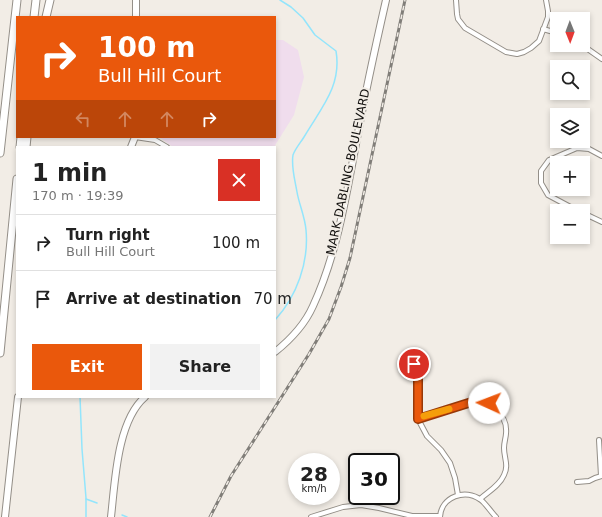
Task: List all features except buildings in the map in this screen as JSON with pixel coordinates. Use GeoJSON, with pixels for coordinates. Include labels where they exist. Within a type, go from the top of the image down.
{"type":"FeatureCollection","features":[{"type":"Feature","properties":{"kind":"highway"},"geometry":{"type":"LineString","coordinates":[[0,153],[17,0]]}},
{"type":"Feature","properties":{"kind":"highway"},"geometry":{"type":"LineString","coordinates":[[34,16],[36,0]]}},
{"type":"Feature","properties":{"kind":"highway"},"geometry":{"type":"LineString","coordinates":[[46,16],[50,0]]}},
{"type":"Feature","properties":{"kind":"highway"},"geometry":{"type":"LineString","coordinates":[[0,353],[16,191]]}},
{"type":"Feature","properties":{"kind":"street"},"geometry":{"type":"LineString","coordinates":[[136,0],[136,16]]}},
{"type":"Feature","properties":{"kind":"street","name":"MARK DABLING BOULEVARD"},"geometry":{"type":"LineString","coordinates":[[276,351],[302,325],[313,308],[322,284],[339,225],[386,0]]}},
{"type":"Feature","properties":{"kind":"street"},"geometry":{"type":"LineString","coordinates":[[456,0],[457,14],[462,24],[506,52],[517,54],[531,48],[539,41],[548,11],[546,0]]}},
{"type":"Feature","properties":{"kind":"street"},"geometry":{"type":"LineString","coordinates":[[543,29],[550,31]]}},
{"type":"Feature","properties":{"kind":"street"},"geometry":{"type":"LineString","coordinates":[[590,50],[602,58]]}},
{"type":"Feature","properties":{"kind":"street"},"geometry":{"type":"LineString","coordinates":[[142,138],[156,140],[165,146]]}},
{"type":"Feature","properties":{"kind":"street"},"geometry":{"type":"LineString","coordinates":[[565,204],[548,195],[541,183],[541,171],[549,160],[577,148],[589,149],[602,156]]}},
{"type":"Feature","properties":{"kind":"street"},"geometry":{"type":"LineString","coordinates":[[590,216],[602,222]]}},
{"type":"Feature","properties":{"kind":"street"},"geometry":{"type":"LineString","coordinates":[[414,364],[418,372],[418,419],[427,436],[441,450],[450,463],[453,470],[458,495]]}},
{"type":"Feature","properties":{"kind":"street"},"geometry":{"type":"LineString","coordinates":[[5,517],[18,398]]}},
{"type":"Feature","properties":{"kind":"street"},"geometry":{"type":"LineString","coordinates":[[111,517],[120,447],[124,430],[134,410],[144,398]]}},
{"type":"Feature","properties":{"kind":"street"},"geometry":{"type":"LineString","coordinates":[[418,419],[478,400],[495,408],[506,426],[504,445],[507,463],[506,471],[500,482],[480,499]]}},
{"type":"Feature","properties":{"kind":"street"},"geometry":{"type":"LineString","coordinates":[[577,482],[589,481],[601,476],[599,440]]}},
{"type":"Feature","properties":{"kind":"street"},"geometry":{"type":"LineString","coordinates":[[312,517],[343,507],[361,505],[412,516],[440,517],[442,507],[447,501],[458,495],[480,499],[496,517]]}},
{"type":"Feature","properties":{"kind":"shaded area"},"geometry":{"type":"Polygon","coordinates":[[[276,40],[283,40],[298,50],[304,77],[294,115],[275,146],[172,146],[160,138],[276,138],[276,40]]]}},
{"type":"Feature","properties":{"kind":"waterway"},"geometry":{"type":"LineString","coordinates":[[276,319],[290,300],[300,278],[306,254],[305,225],[294,178],[292,164],[293,155],[329,96],[336,75],[337,64],[336,51],[315,35],[303,18],[291,7],[280,0]]}},
{"type":"Feature","properties":{"kind":"waterway"},"geometry":{"type":"LineString","coordinates":[[80,398],[86,517]]}},
{"type":"Feature","properties":{"kind":"waterway"},"geometry":{"type":"LineString","coordinates":[[86,499],[97,503]]}},
{"type":"Feature","properties":{"kind":"waterway"},"geometry":{"type":"LineString","coordinates":[[122,515],[127,517]]}},
{"type":"Feature","properties":{"kind":"railway"},"geometry":{"type":"LineString","coordinates":[[210,517],[231,476],[309,354],[329,319],[350,258],[405,0]]}},
{"type":"Feature","properties":{"kind":"slow traffic"},"geometry":{"type":"LineString","coordinates":[[424,416],[449,409]]}},
{"type":"Feature","properties":{"kind":"route"},"geometry":{"type":"LineString","coordinates":[[414,364],[418,372],[418,419],[478,400],[489,403]]}}]}
